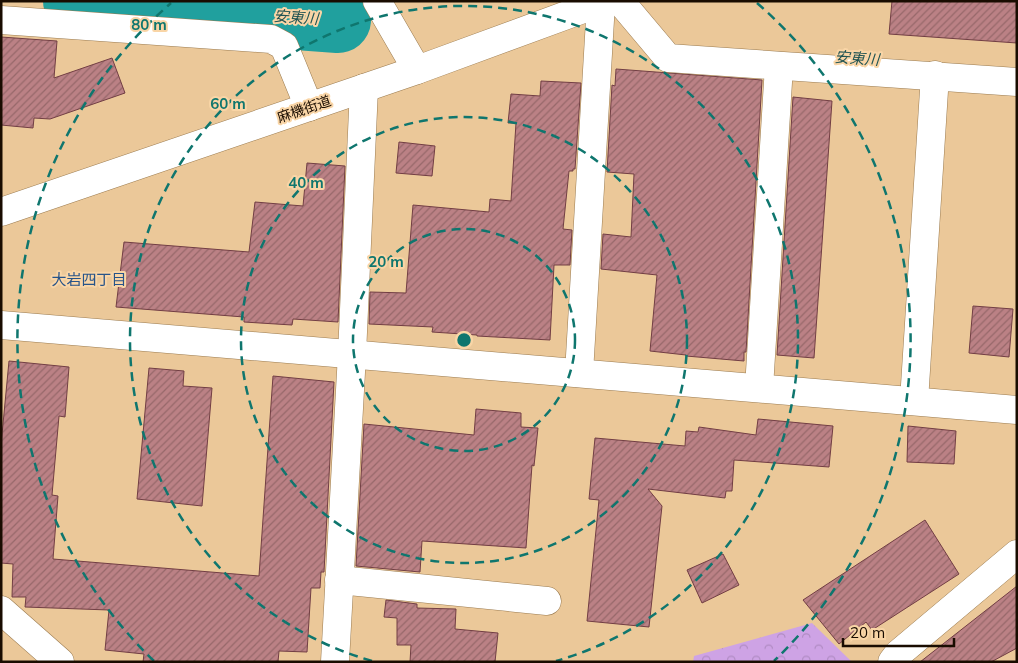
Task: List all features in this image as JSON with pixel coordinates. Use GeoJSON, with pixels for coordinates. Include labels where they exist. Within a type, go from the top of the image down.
{"type":"FeatureCollection","features":[{"type":"Feature","properties":{"kind":"street"},"geometry":{"type":"LineString","coordinates":[[377,1],[417,70]]}},
{"type":"Feature","properties":{"kind":"street"},"geometry":{"type":"LineString","coordinates":[[609,2],[668,58],[1017,82]]}},
{"type":"Feature","properties":{"kind":"street"},"geometry":{"type":"LineString","coordinates":[[579,373],[609,2]]}},
{"type":"Feature","properties":{"kind":"street","name":"麻機街道"},"geometry":{"type":"LineString","coordinates":[[1,212],[417,70],[609,2]]}},
{"type":"Feature","properties":{"kind":"street"},"geometry":{"type":"LineString","coordinates":[[1,20],[271,39],[284,46],[309,107]]}},
{"type":"Feature","properties":{"kind":"street"},"geometry":{"type":"LineString","coordinates":[[759,388],[779,66]]}},
{"type":"Feature","properties":{"kind":"street"},"geometry":{"type":"LineString","coordinates":[[914,401],[935,75]]}},
{"type":"Feature","properties":{"kind":"street"},"geometry":{"type":"LineString","coordinates":[[335,662],[364,88]]}},
{"type":"Feature","properties":{"kind":"street"},"geometry":{"type":"LineString","coordinates":[[1,325],[1017,410]]}},
{"type":"Feature","properties":{"kind":"street"},"geometry":{"type":"LineString","coordinates":[[892,662],[898,654],[1017,554]]}},
{"type":"Feature","properties":{"kind":"street"},"geometry":{"type":"LineString","coordinates":[[339,580],[547,601]]}},
{"type":"Feature","properties":{"kind":"street"},"geometry":{"type":"LineString","coordinates":[[1,610],[60,662]]}},
{"type":"Feature","properties":{"kind":"green space"},"geometry":{"type":"Polygon","coordinates":[[[812,623],[852,662],[693,662],[694,656],[812,623]]]}},
{"type":"Feature","properties":{"kind":"building"},"geometry":{"type":"Polygon","coordinates":[[[892,1],[1017,1],[1017,43],[889,34],[892,1]]]}},
{"type":"Feature","properties":{"kind":"building"},"geometry":{"type":"Polygon","coordinates":[[[1,37],[57,41],[54,78],[112,58],[125,93],[50,119],[34,118],[33,128],[1,125],[1,37]]]}},
{"type":"Feature","properties":{"kind":"building"},"geometry":{"type":"Polygon","coordinates":[[[616,69],[762,80],[744,361],[650,351],[657,275],[601,269],[603,234],[631,237],[634,174],[607,172],[612,85],[615,86],[616,69]]]}},
{"type":"Feature","properties":{"kind":"building"},"geometry":{"type":"Polygon","coordinates":[[[541,81],[581,83],[575,169],[569,171],[563,229],[572,230],[570,265],[554,265],[550,340],[432,332],[433,327],[369,324],[370,292],[406,293],[413,205],[489,212],[490,199],[511,201],[516,123],[508,123],[511,94],[540,96],[541,81]]]}},
{"type":"Feature","properties":{"kind":"building"},"geometry":{"type":"Polygon","coordinates":[[[793,97],[832,101],[814,358],[777,355],[793,97]]]}},
{"type":"Feature","properties":{"kind":"building"},"geometry":{"type":"Polygon","coordinates":[[[399,142],[435,146],[432,176],[396,173],[399,142]]]}},
{"type":"Feature","properties":{"kind":"building"},"geometry":{"type":"Polygon","coordinates":[[[307,163],[345,166],[338,322],[293,319],[292,325],[244,322],[244,317],[116,307],[124,242],[249,252],[255,202],[303,206],[307,163]]]}},
{"type":"Feature","properties":{"kind":"building"},"geometry":{"type":"Polygon","coordinates":[[[973,306],[1013,309],[1009,357],[969,353],[973,306]]]}},
{"type":"Feature","properties":{"kind":"building"},"geometry":{"type":"Polygon","coordinates":[[[9,361],[69,367],[65,417],[59,416],[52,495],[58,496],[53,559],[259,576],[273,376],[334,382],[324,572],[321,572],[320,588],[311,588],[307,652],[279,651],[278,662],[143,662],[144,654],[105,650],[109,610],[25,607],[26,597],[12,597],[13,564],[1,563],[1,445],[9,361]]]}},
{"type":"Feature","properties":{"kind":"building"},"geometry":{"type":"Polygon","coordinates":[[[149,368],[184,371],[183,386],[212,388],[202,506],[137,499],[149,368]]]}},
{"type":"Feature","properties":{"kind":"building"},"geometry":{"type":"Polygon","coordinates":[[[476,409],[521,413],[521,427],[538,428],[534,466],[532,465],[526,548],[422,541],[420,572],[356,566],[364,424],[474,435],[476,409]]]}},
{"type":"Feature","properties":{"kind":"building"},"geometry":{"type":"Polygon","coordinates":[[[758,419],[833,426],[829,467],[734,460],[732,491],[726,491],[725,498],[648,489],[662,506],[649,627],[587,621],[599,500],[589,499],[595,438],[685,446],[686,431],[698,432],[699,427],[756,435],[758,419]]]}},
{"type":"Feature","properties":{"kind":"building"},"geometry":{"type":"Polygon","coordinates":[[[908,426],[956,431],[954,464],[907,462],[908,426]]]}},
{"type":"Feature","properties":{"kind":"building"},"geometry":{"type":"Polygon","coordinates":[[[925,520],[959,574],[872,630],[866,622],[839,644],[803,600],[925,520]]]}},
{"type":"Feature","properties":{"kind":"building"},"geometry":{"type":"Polygon","coordinates":[[[723,554],[739,585],[702,603],[687,570],[723,554]]]}},
{"type":"Feature","properties":{"kind":"building"},"geometry":{"type":"Polygon","coordinates":[[[1017,586],[1017,648],[991,662],[920,662],[1017,586]]]}},
{"type":"Feature","properties":{"kind":"building"},"geometry":{"type":"Polygon","coordinates":[[[386,600],[417,604],[417,608],[456,609],[455,629],[498,633],[495,662],[410,662],[411,645],[397,645],[397,618],[384,617],[386,600]]]}},
{"type":"Feature","properties":{"kind":"waterway","name":"安東川"},"geometry":{"type":"LineString","coordinates":[[76,1],[338,20]]}},
{"type":"Feature","properties":{"kind":"district","name":"大岩四丁目"},"geometry":{"type":"Point","coordinates":[89,279]}}]}
